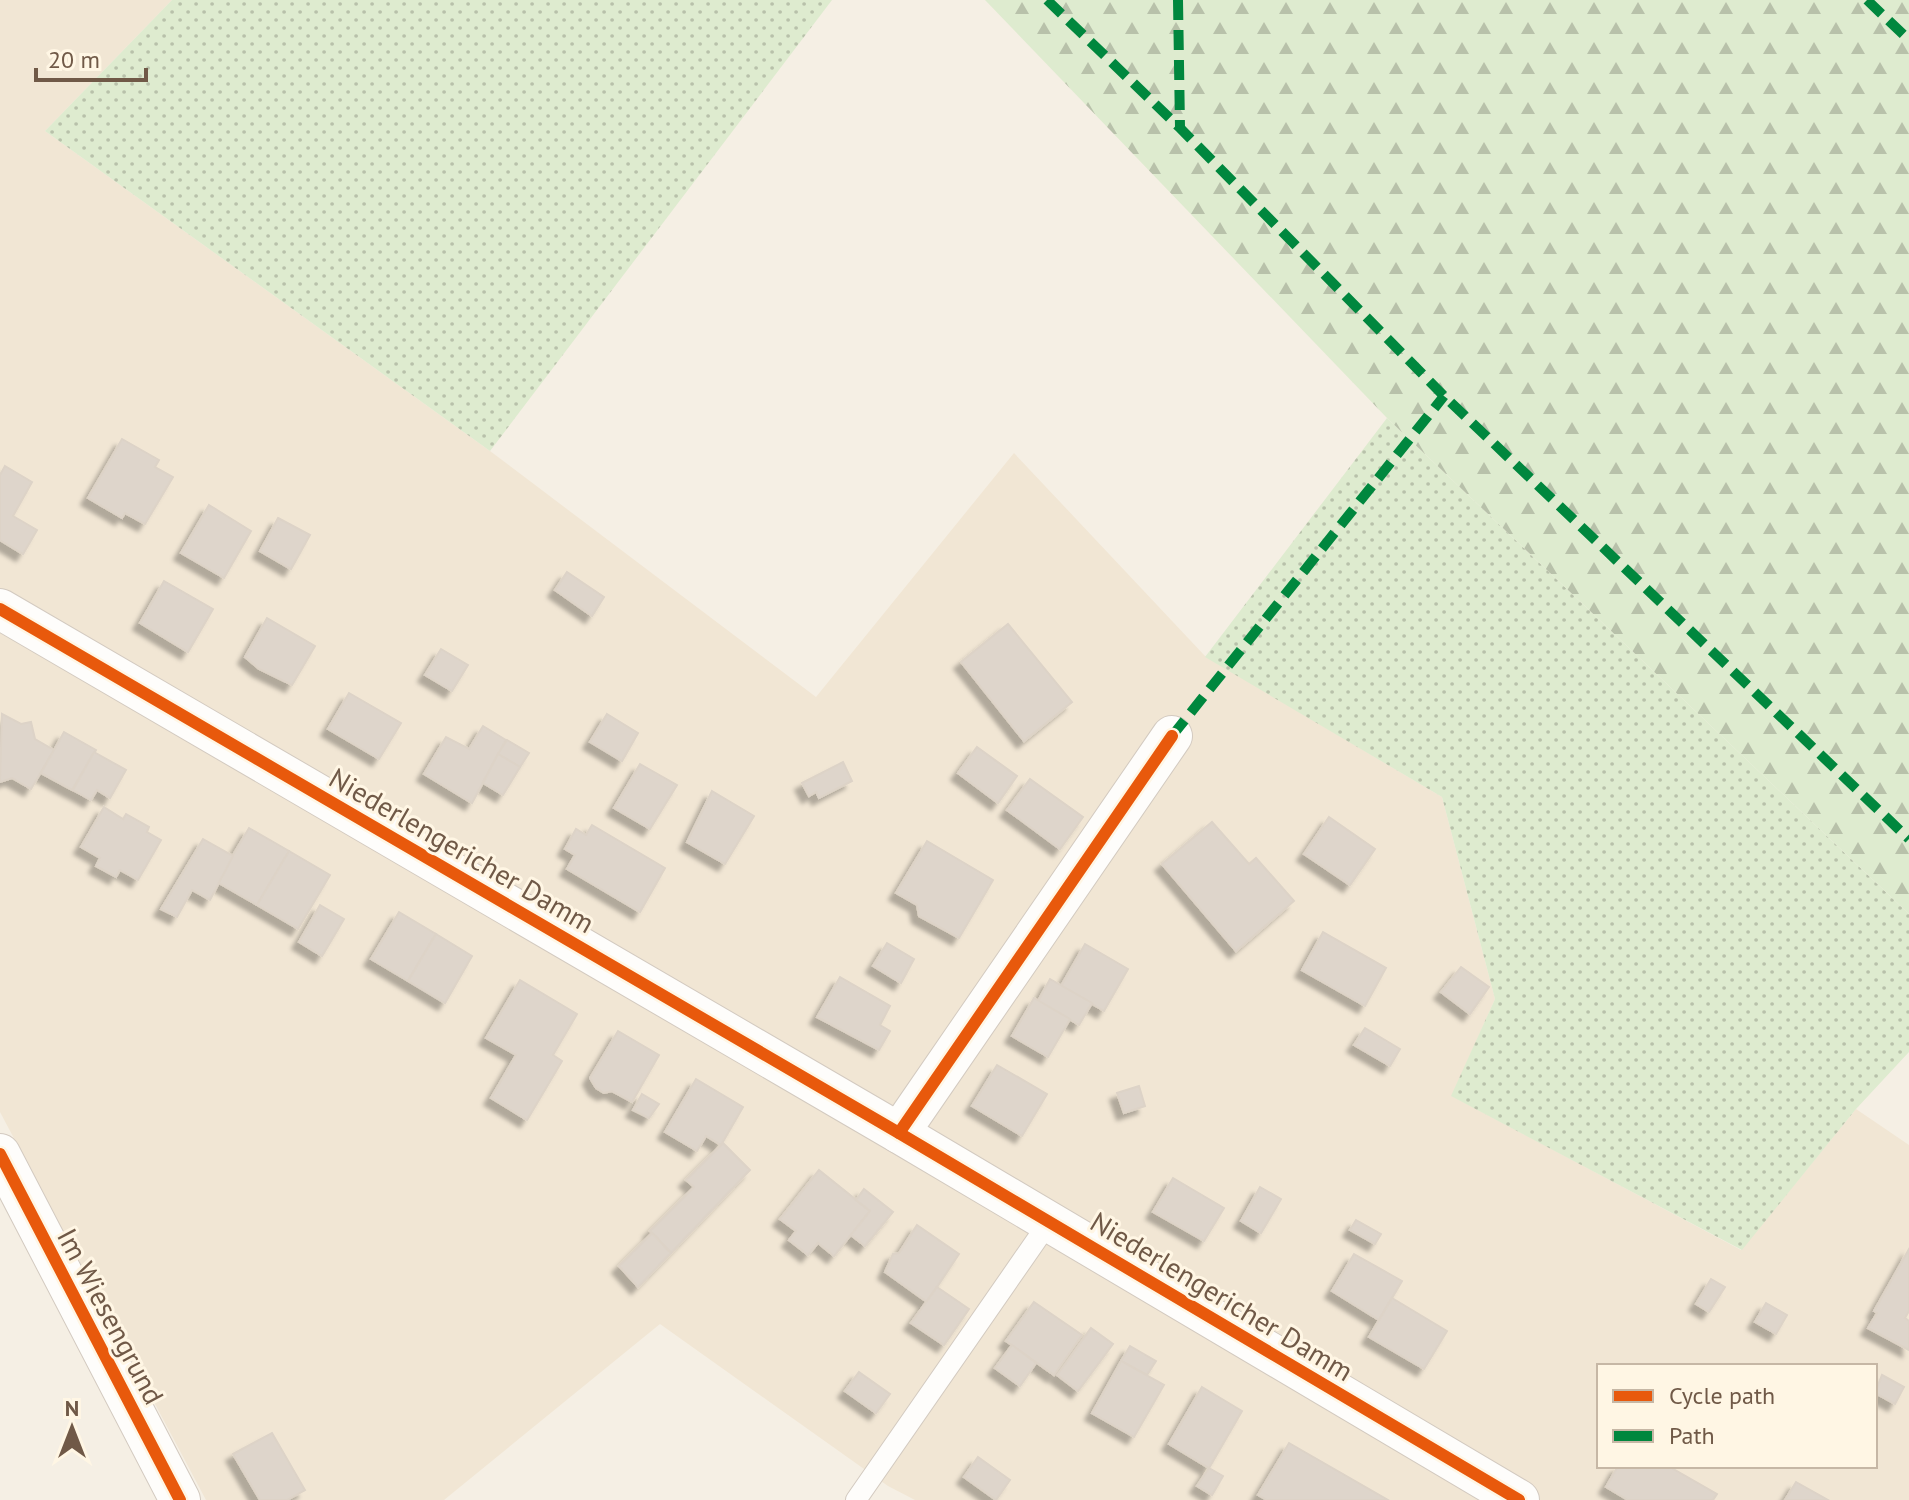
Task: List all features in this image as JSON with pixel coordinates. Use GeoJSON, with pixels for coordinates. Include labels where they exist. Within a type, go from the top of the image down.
{"type":"FeatureCollection","features":[{"type":"Feature","properties":{"kind":"street","name":"Niederlengericher Damm"},"geometry":{"type":"LineString","coordinates":[[0,609],[899,1133],[1519,1500]]}},
{"type":"Feature","properties":{"kind":"street"},"geometry":{"type":"LineString","coordinates":[[899,1133],[1172,736]]}},
{"type":"Feature","properties":{"kind":"street","name":"Im Wiesengrund"},"geometry":{"type":"LineString","coordinates":[[0,1154],[180,1500]]}},
{"type":"Feature","properties":{"kind":"lane"},"geometry":{"type":"LineString","coordinates":[[856,1500],[1049,1222]]}},
{"type":"Feature","properties":{"kind":"shaded area"},"geometry":{"type":"Polygon","coordinates":[[[0,0],[172,0],[45,131],[490,451],[816,697],[1014,453],[1205,656],[1442,797],[1495,999],[1452,1096],[1741,1250],[1856,1109],[1909,1145],[1909,1500],[915,1500],[888,1486],[660,1324],[444,1500],[206,1500],[0,1112],[0,0]]]}},
{"type":"Feature","properties":{"kind":"green space"},"geometry":{"type":"Polygon","coordinates":[[[172,0],[832,0],[490,451],[45,131],[172,0]]]}},
{"type":"Feature","properties":{"kind":"green space"},"geometry":{"type":"Polygon","coordinates":[[[985,0],[1909,0],[1909,914],[1387,418],[985,0]]]}},
{"type":"Feature","properties":{"kind":"green space"},"geometry":{"type":"Polygon","coordinates":[[[1387,418],[1909,914],[1909,1052],[1856,1109],[1742,1250],[1451,1096],[1495,999],[1442,797],[1205,657],[1387,418]]]}},
{"type":"Feature","properties":{"kind":"building"},"geometry":{"type":"Polygon","coordinates":[[[122,439],[159,460],[155,467],[173,477],[145,524],[125,513],[122,518],[88,498],[122,439]]]}},
{"type":"Feature","properties":{"kind":"building"},"geometry":{"type":"Polygon","coordinates":[[[5,466],[32,482],[13,516],[37,530],[23,554],[0,540],[0,475],[5,466]]]}},
{"type":"Feature","properties":{"kind":"building"},"geometry":{"type":"Polygon","coordinates":[[[209,505],[251,531],[224,578],[181,553],[209,505]]]}},
{"type":"Feature","properties":{"kind":"building"},"geometry":{"type":"Polygon","coordinates":[[[278,518],[310,535],[291,569],[260,551],[278,518]]]}},
{"type":"Feature","properties":{"kind":"building"},"geometry":{"type":"Polygon","coordinates":[[[567,572],[604,597],[592,616],[555,590],[567,572]]]}},
{"type":"Feature","properties":{"kind":"building"},"geometry":{"type":"Polygon","coordinates":[[[164,581],[213,609],[188,652],[140,623],[164,581]]]}},
{"type":"Feature","properties":{"kind":"building"},"geometry":{"type":"Polygon","coordinates":[[[267,618],[315,646],[292,685],[259,669],[245,657],[267,618]]]}},
{"type":"Feature","properties":{"kind":"building"},"geometry":{"type":"Polygon","coordinates":[[[1008,624],[1072,702],[1024,741],[961,662],[1008,624]]]}},
{"type":"Feature","properties":{"kind":"building"},"geometry":{"type":"Polygon","coordinates":[[[441,649],[468,665],[452,691],[425,675],[441,649]]]}},
{"type":"Feature","properties":{"kind":"building"},"geometry":{"type":"Polygon","coordinates":[[[349,693],[401,723],[379,759],[328,729],[349,693]]]}},
{"type":"Feature","properties":{"kind":"building"},"geometry":{"type":"Polygon","coordinates":[[[2,714],[21,724],[31,722],[35,739],[54,750],[31,789],[12,778],[0,782],[2,714]]]}},
{"type":"Feature","properties":{"kind":"building"},"geometry":{"type":"Polygon","coordinates":[[[607,714],[638,733],[622,761],[590,742],[607,714]]]}},
{"type":"Feature","properties":{"kind":"building"},"geometry":{"type":"Polygon","coordinates":[[[483,726],[506,740],[472,803],[424,774],[446,737],[469,749],[483,726]]]}},
{"type":"Feature","properties":{"kind":"building"},"geometry":{"type":"Polygon","coordinates":[[[64,732],[96,750],[72,790],[41,773],[64,732]]]}},
{"type":"Feature","properties":{"kind":"building"},"geometry":{"type":"Polygon","coordinates":[[[507,740],[529,753],[520,767],[498,754],[507,740]]]}},
{"type":"Feature","properties":{"kind":"building"},"geometry":{"type":"Polygon","coordinates":[[[977,747],[1017,776],[998,803],[958,773],[977,747]]]}},
{"type":"Feature","properties":{"kind":"building"},"geometry":{"type":"Polygon","coordinates":[[[94,752],[126,770],[110,798],[97,790],[91,800],[73,790],[94,752]]]}},
{"type":"Feature","properties":{"kind":"building"},"geometry":{"type":"Polygon","coordinates":[[[498,754],[520,767],[503,795],[483,783],[498,754]]]}},
{"type":"Feature","properties":{"kind":"building"},"geometry":{"type":"Polygon","coordinates":[[[843,762],[852,781],[819,798],[816,792],[809,796],[802,783],[843,762]]]}},
{"type":"Feature","properties":{"kind":"building"},"geometry":{"type":"Polygon","coordinates":[[[640,764],[677,785],[650,829],[614,808],[640,764]]]}},
{"type":"Feature","properties":{"kind":"building"},"geometry":{"type":"Polygon","coordinates":[[[1030,779],[1083,817],[1060,849],[1007,810],[1030,779]]]}},
{"type":"Feature","properties":{"kind":"building"},"geometry":{"type":"Polygon","coordinates":[[[712,791],[754,816],[725,864],[687,842],[712,791]]]}},
{"type":"Feature","properties":{"kind":"building"},"geometry":{"type":"Polygon","coordinates":[[[104,807],[123,819],[126,814],[149,827],[147,832],[161,840],[138,880],[120,870],[116,877],[96,866],[100,858],[81,847],[104,807]]]}},
{"type":"Feature","properties":{"kind":"building"},"geometry":{"type":"Polygon","coordinates":[[[1329,817],[1375,849],[1350,885],[1304,854],[1329,817]]]}},
{"type":"Feature","properties":{"kind":"building"},"geometry":{"type":"Polygon","coordinates":[[[1212,822],[1249,864],[1256,858],[1294,901],[1236,951],[1162,864],[1212,822]]]}},
{"type":"Feature","properties":{"kind":"building"},"geometry":{"type":"Polygon","coordinates":[[[592,825],[665,868],[640,912],[567,869],[575,855],[565,849],[576,829],[586,835],[592,825]]]}},
{"type":"Feature","properties":{"kind":"building"},"geometry":{"type":"Polygon","coordinates":[[[249,828],[289,851],[257,905],[217,882],[249,828]]]}},
{"type":"Feature","properties":{"kind":"building"},"geometry":{"type":"Polygon","coordinates":[[[203,839],[233,856],[210,900],[192,890],[177,917],[161,909],[203,839]]]}},
{"type":"Feature","properties":{"kind":"building"},"geometry":{"type":"Polygon","coordinates":[[[927,841],[993,880],[959,938],[919,916],[917,905],[896,893],[927,841]]]}},
{"type":"Feature","properties":{"kind":"building"},"geometry":{"type":"Polygon","coordinates":[[[289,851],[330,875],[298,929],[257,905],[289,851]]]}},
{"type":"Feature","properties":{"kind":"building"},"geometry":{"type":"Polygon","coordinates":[[[320,905],[344,919],[322,956],[299,942],[320,905]]]}},
{"type":"Feature","properties":{"kind":"building"},"geometry":{"type":"Polygon","coordinates":[[[399,912],[436,934],[408,981],[371,959],[399,912]]]}},
{"type":"Feature","properties":{"kind":"building"},"geometry":{"type":"Polygon","coordinates":[[[1323,932],[1386,968],[1365,1006],[1302,970],[1323,932]]]}},
{"type":"Feature","properties":{"kind":"building"},"geometry":{"type":"Polygon","coordinates":[[[436,934],[472,956],[445,1003],[408,981],[436,934]]]}},
{"type":"Feature","properties":{"kind":"building"},"geometry":{"type":"Polygon","coordinates":[[[887,943],[914,959],[901,983],[873,966],[887,943]]]}},
{"type":"Feature","properties":{"kind":"building"},"geometry":{"type":"Polygon","coordinates":[[[1085,944],[1128,969],[1104,1011],[1061,986],[1085,944]]]}},
{"type":"Feature","properties":{"kind":"building"},"geometry":{"type":"Polygon","coordinates":[[[1461,967],[1489,987],[1470,1014],[1441,992],[1461,967]]]}},
{"type":"Feature","properties":{"kind":"building"},"geometry":{"type":"Polygon","coordinates":[[[840,977],[890,1006],[880,1025],[890,1031],[879,1050],[817,1017],[840,977]]]}},
{"type":"Feature","properties":{"kind":"building"},"geometry":{"type":"Polygon","coordinates":[[[1050,979],[1092,1003],[1079,1025],[1038,1001],[1050,979]]]}},
{"type":"Feature","properties":{"kind":"building"},"geometry":{"type":"Polygon","coordinates":[[[520,980],[577,1014],[553,1055],[562,1061],[527,1120],[491,1098],[516,1055],[486,1038],[520,980]]]}},
{"type":"Feature","properties":{"kind":"building"},"geometry":{"type":"Polygon","coordinates":[[[1034,998],[1070,1019],[1048,1057],[1012,1036],[1034,998]]]}},
{"type":"Feature","properties":{"kind":"building"},"geometry":{"type":"Polygon","coordinates":[[[1365,1028],[1400,1049],[1390,1066],[1354,1045],[1365,1028]]]}},
{"type":"Feature","properties":{"kind":"building"},"geometry":{"type":"Polygon","coordinates":[[[618,1031],[659,1055],[632,1102],[612,1091],[604,1093],[596,1088],[590,1078],[618,1031]]]}},
{"type":"Feature","properties":{"kind":"building"},"geometry":{"type":"Polygon","coordinates":[[[997,1065],[1047,1094],[1022,1136],[972,1106],[997,1065]]]}},
{"type":"Feature","properties":{"kind":"building"},"geometry":{"type":"Polygon","coordinates":[[[696,1079],[743,1107],[721,1145],[706,1136],[697,1151],[665,1132],[696,1079]]]}},
{"type":"Feature","properties":{"kind":"building"},"geometry":{"type":"Polygon","coordinates":[[[1139,1086],[1145,1106],[1124,1113],[1117,1093],[1139,1086]]]}},
{"type":"Feature","properties":{"kind":"building"},"geometry":{"type":"Polygon","coordinates":[[[642,1094],[659,1104],[649,1118],[633,1110],[642,1094]]]}},
{"type":"Feature","properties":{"kind":"building"},"geometry":{"type":"Polygon","coordinates":[[[723,1143],[750,1170],[671,1253],[650,1231],[694,1187],[686,1180],[723,1143]]]}},
{"type":"Feature","properties":{"kind":"building"},"geometry":{"type":"Polygon","coordinates":[[[819,1170],[870,1211],[834,1256],[818,1243],[808,1255],[789,1240],[796,1231],[780,1219],[819,1170]]]}},
{"type":"Feature","properties":{"kind":"building"},"geometry":{"type":"Polygon","coordinates":[[[1173,1178],[1224,1208],[1204,1241],[1153,1212],[1173,1178]]]}},
{"type":"Feature","properties":{"kind":"building"},"geometry":{"type":"Polygon","coordinates":[[[1260,1187],[1281,1199],[1261,1233],[1241,1221],[1260,1187]]]}},
{"type":"Feature","properties":{"kind":"building"},"geometry":{"type":"Polygon","coordinates":[[[864,1189],[893,1212],[865,1246],[851,1235],[870,1211],[856,1200],[864,1189]]]}},
{"type":"Feature","properties":{"kind":"building"},"geometry":{"type":"Polygon","coordinates":[[[1356,1220],[1381,1234],[1375,1244],[1350,1230],[1356,1220]]]}},
{"type":"Feature","properties":{"kind":"building"},"geometry":{"type":"Polygon","coordinates":[[[917,1225],[959,1254],[927,1302],[885,1272],[893,1254],[899,1253],[917,1225]]]}},
{"type":"Feature","properties":{"kind":"building"},"geometry":{"type":"Polygon","coordinates":[[[652,1233],[671,1253],[638,1287],[619,1266],[652,1233]]]}},
{"type":"Feature","properties":{"kind":"building"},"geometry":{"type":"Polygon","coordinates":[[[1909,1249],[1909,1311],[1905,1318],[1909,1321],[1909,1350],[1868,1328],[1877,1313],[1874,1311],[1909,1249]]]}},
{"type":"Feature","properties":{"kind":"building"},"geometry":{"type":"Polygon","coordinates":[[[1354,1254],[1402,1281],[1379,1320],[1332,1291],[1354,1254]]]}},
{"type":"Feature","properties":{"kind":"building"},"geometry":{"type":"Polygon","coordinates":[[[1711,1279],[1725,1287],[1709,1312],[1696,1304],[1711,1279]]]}},
{"type":"Feature","properties":{"kind":"building"},"geometry":{"type":"Polygon","coordinates":[[[937,1287],[969,1309],[944,1345],[911,1323],[937,1287]]]}},
{"type":"Feature","properties":{"kind":"building"},"geometry":{"type":"Polygon","coordinates":[[[1392,1298],[1447,1331],[1424,1369],[1369,1337],[1392,1298]]]}},
{"type":"Feature","properties":{"kind":"building"},"geometry":{"type":"Polygon","coordinates":[[[1034,1302],[1082,1335],[1054,1375],[1006,1341],[1034,1302]]]}},
{"type":"Feature","properties":{"kind":"building"},"geometry":{"type":"Polygon","coordinates":[[[1766,1303],[1787,1315],[1776,1334],[1755,1322],[1766,1303]]]}},
{"type":"Feature","properties":{"kind":"building"},"geometry":{"type":"Polygon","coordinates":[[[1091,1328],[1113,1344],[1078,1391],[1057,1375],[1091,1328]]]}},
{"type":"Feature","properties":{"kind":"building"},"geometry":{"type":"Polygon","coordinates":[[[1012,1345],[1036,1363],[1020,1386],[995,1368],[1012,1345]]]}},
{"type":"Feature","properties":{"kind":"building"},"geometry":{"type":"Polygon","coordinates":[[[1130,1346],[1156,1361],[1147,1375],[1121,1361],[1130,1346]]]}},
{"type":"Feature","properties":{"kind":"building"},"geometry":{"type":"Polygon","coordinates":[[[1121,1361],[1164,1385],[1134,1437],[1092,1413],[1121,1361]]]}},
{"type":"Feature","properties":{"kind":"building"},"geometry":{"type":"Polygon","coordinates":[[[859,1372],[890,1394],[876,1413],[845,1391],[859,1372]]]}},
{"type":"Feature","properties":{"kind":"building"},"geometry":{"type":"Polygon","coordinates":[[[1882,1375],[1904,1387],[1895,1404],[1877,1394],[1882,1375]]]}},
{"type":"Feature","properties":{"kind":"building"},"geometry":{"type":"Polygon","coordinates":[[[1202,1387],[1242,1411],[1209,1468],[1169,1444],[1202,1387]]]}},
{"type":"Feature","properties":{"kind":"building"},"geometry":{"type":"Polygon","coordinates":[[[272,1433],[305,1490],[287,1500],[260,1500],[233,1454],[272,1433]]]}},
{"type":"Feature","properties":{"kind":"building"},"geometry":{"type":"Polygon","coordinates":[[[1289,1443],[1388,1500],[1267,1500],[1258,1495],[1289,1443]]]}},
{"type":"Feature","properties":{"kind":"building"},"geometry":{"type":"Polygon","coordinates":[[[978,1457],[1010,1480],[996,1500],[964,1477],[978,1457]]]}},
{"type":"Feature","properties":{"kind":"building"},"geometry":{"type":"Polygon","coordinates":[[[1209,1468],[1223,1476],[1212,1495],[1197,1486],[1209,1468]]]}},
{"type":"Feature","properties":{"kind":"building"},"geometry":{"type":"Polygon","coordinates":[[[1617,1468],[1672,1468],[1717,1494],[1713,1500],[1628,1500],[1606,1487],[1617,1468]]]}},
{"type":"Feature","properties":{"kind":"building"},"geometry":{"type":"Polygon","coordinates":[[[1796,1482],[1828,1500],[1785,1500],[1796,1482]]]}},
{"type":"Feature","properties":{"kind":"marked path"},"geometry":{"type":"LineString","coordinates":[[1047,0],[1180,128],[1444,396],[1909,839]]}},
{"type":"Feature","properties":{"kind":"marked path"},"geometry":{"type":"LineString","coordinates":[[1178,0],[1180,128]]}},
{"type":"Feature","properties":{"kind":"marked path"},"geometry":{"type":"LineString","coordinates":[[1867,0],[1909,40]]}},
{"type":"Feature","properties":{"kind":"marked path"},"geometry":{"type":"LineString","coordinates":[[1172,736],[1444,396]]}},
{"type":"Feature","properties":{"kind":"cycle path"},"geometry":{"type":"LineString","coordinates":[[0,609],[899,1133],[1519,1500]]}},
{"type":"Feature","properties":{"kind":"cycle path"},"geometry":{"type":"LineString","coordinates":[[899,1133],[1172,736]]}},
{"type":"Feature","properties":{"kind":"cycle path"},"geometry":{"type":"LineString","coordinates":[[0,1154],[180,1500]]}}]}
